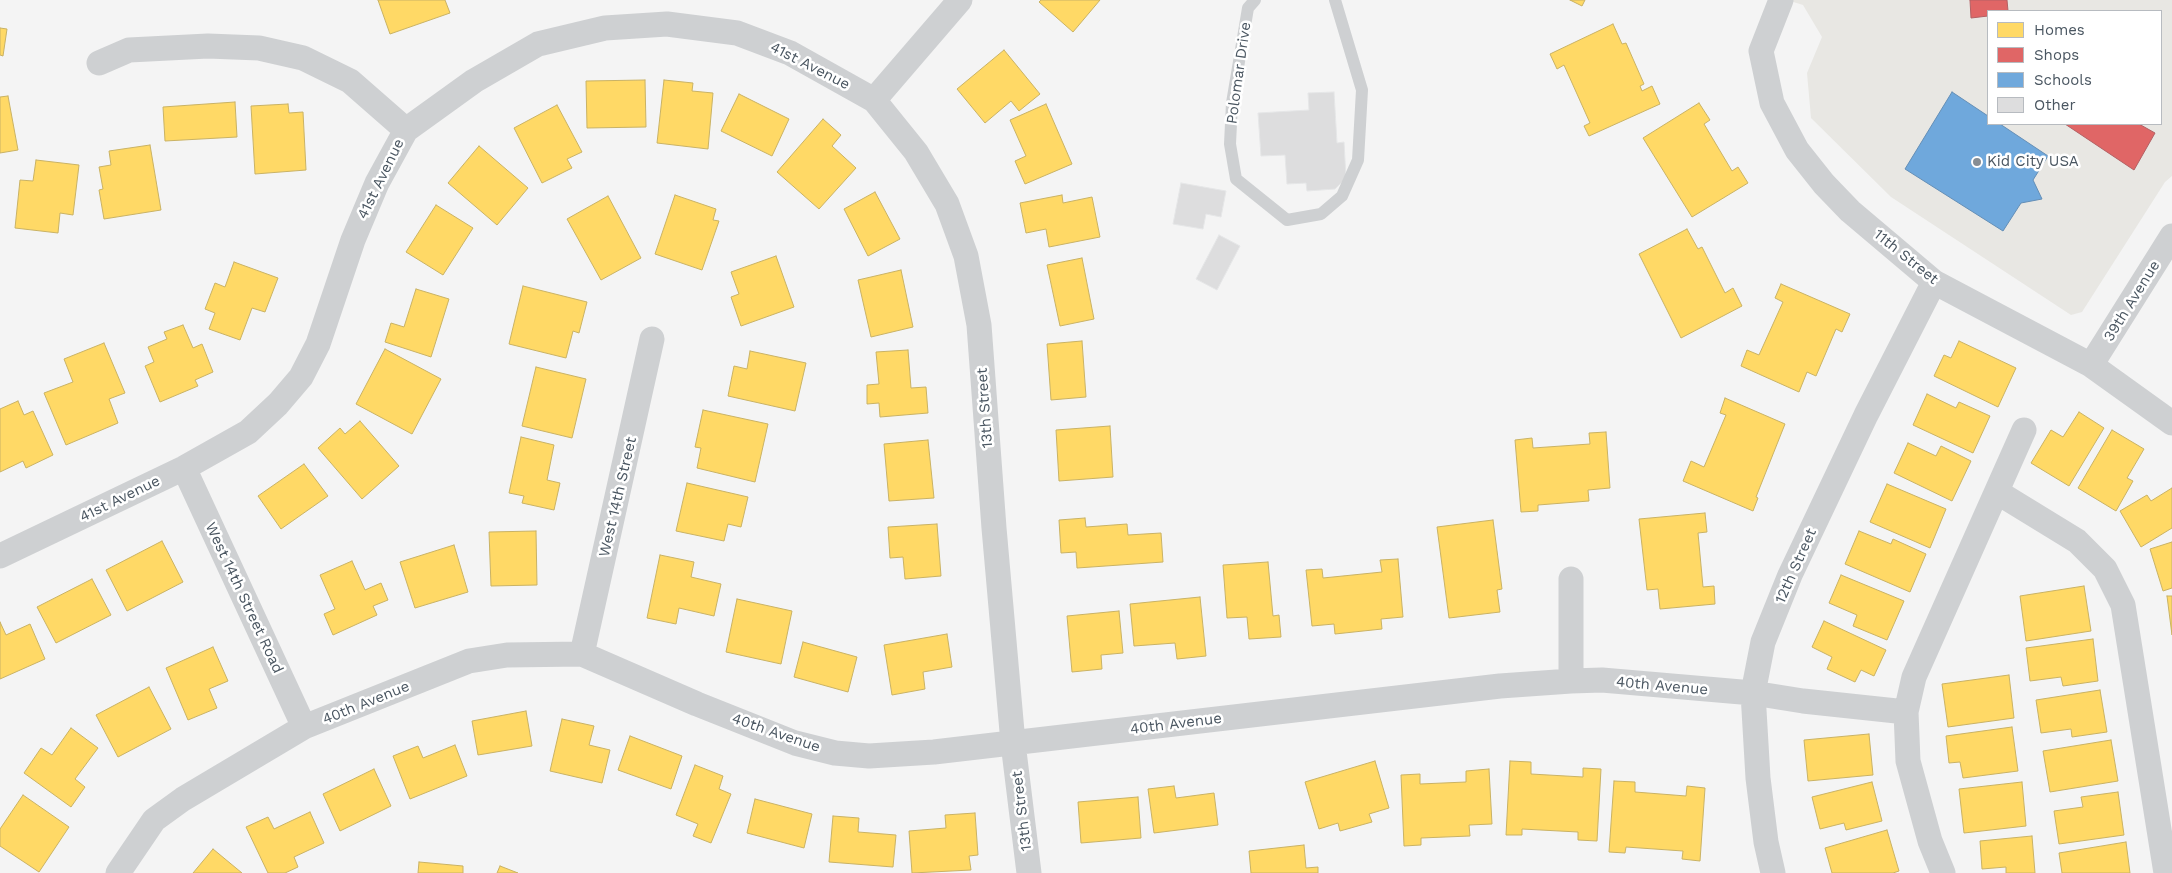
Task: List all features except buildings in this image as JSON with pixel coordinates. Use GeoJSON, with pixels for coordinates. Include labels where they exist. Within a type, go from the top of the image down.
{"type":"FeatureCollection","features":[{"type":"Feature","properties":{"kind":"street"},"geometry":{"type":"LineString","coordinates":[[874,100],[960,0]]}},
{"type":"Feature","properties":{"kind":"street","name":"11th Street"},"geometry":{"type":"LineString","coordinates":[[1781,0],[1761,51],[1772,103],[1797,150],[1824,184],[1850,211],[1934,282],[2092,365],[2172,423]]}},
{"type":"Feature","properties":{"kind":"street","name":"41st Avenue"},"geometry":{"type":"LineString","coordinates":[[0,556],[184,468],[248,432],[278,404],[301,377],[318,344],[353,240],[377,183],[406,130],[474,81],[538,44],[605,28],[667,24],[736,33],[790,53],[874,100]]}},
{"type":"Feature","properties":{"kind":"street"},"geometry":{"type":"LineString","coordinates":[[99,63],[129,50],[208,46],[268,50],[303,58],[350,81],[406,130]]}},
{"type":"Feature","properties":{"kind":"street","name":"13th Street"},"geometry":{"type":"LineString","coordinates":[[874,100],[916,152],[942,197],[966,256],[979,325],[994,528],[1013,743],[1029,873]]}},
{"type":"Feature","properties":{"kind":"street","name":"39th Avenue"},"geometry":{"type":"LineString","coordinates":[[2092,365],[2172,236]]}},
{"type":"Feature","properties":{"kind":"street","name":"12th Street"},"geometry":{"type":"LineString","coordinates":[[1773,873],[1766,842],[1758,778],[1752,693],[1763,642],[1790,576],[1866,415],[1934,282]]}},
{"type":"Feature","properties":{"kind":"street","name":"West 14th Street"},"geometry":{"type":"LineString","coordinates":[[582,654],[652,339]]}},
{"type":"Feature","properties":{"kind":"street"},"geometry":{"type":"LineString","coordinates":[[1944,873],[1930,841],[1908,761],[1906,712],[1914,677],[2024,430]]}},
{"type":"Feature","properties":{"kind":"street","name":"West 14th Street Road"},"geometry":{"type":"LineString","coordinates":[[184,468],[304,728]]}},
{"type":"Feature","properties":{"kind":"street"},"geometry":{"type":"LineString","coordinates":[[1998,492],[2077,541],[2105,569],[2123,605],[2166,830],[2166,873]]}},
{"type":"Feature","properties":{"kind":"street"},"geometry":{"type":"LineString","coordinates":[[1571,579],[1571,681]]}},
{"type":"Feature","properties":{"kind":"street","name":"40th Avenue"},"geometry":{"type":"LineString","coordinates":[[118,873],[134,846],[154,820],[184,799],[304,728],[469,661],[507,654],[582,654],[697,704],[794,743],[835,753],[869,756],[934,752],[1500,686],[1571,681],[1602,680],[1752,693],[1803,701],[1906,712]]}},
{"type":"Feature","properties":{"kind":"lane","name":"Polomar Drive"},"geometry":{"type":"LineString","coordinates":[[1250,3],[1232,103],[1230,144],[1236,179],[1287,220],[1321,214],[1342,196],[1358,160],[1362,90],[1335,0]]}},
{"type":"Feature","properties":{"kind":"shaded area"},"geometry":{"type":"Polygon","coordinates":[[[1787,0],[2172,0],[2172,176],[2165,182],[2082,312],[2071,315],[1891,197],[1811,118],[1807,73],[1822,37],[1803,5],[1787,0]]]}},
{"type":"Feature","properties":{"kind":"place","name":"Kid City USA"},"geometry":{"type":"Point","coordinates":[1977,162]}}]}
